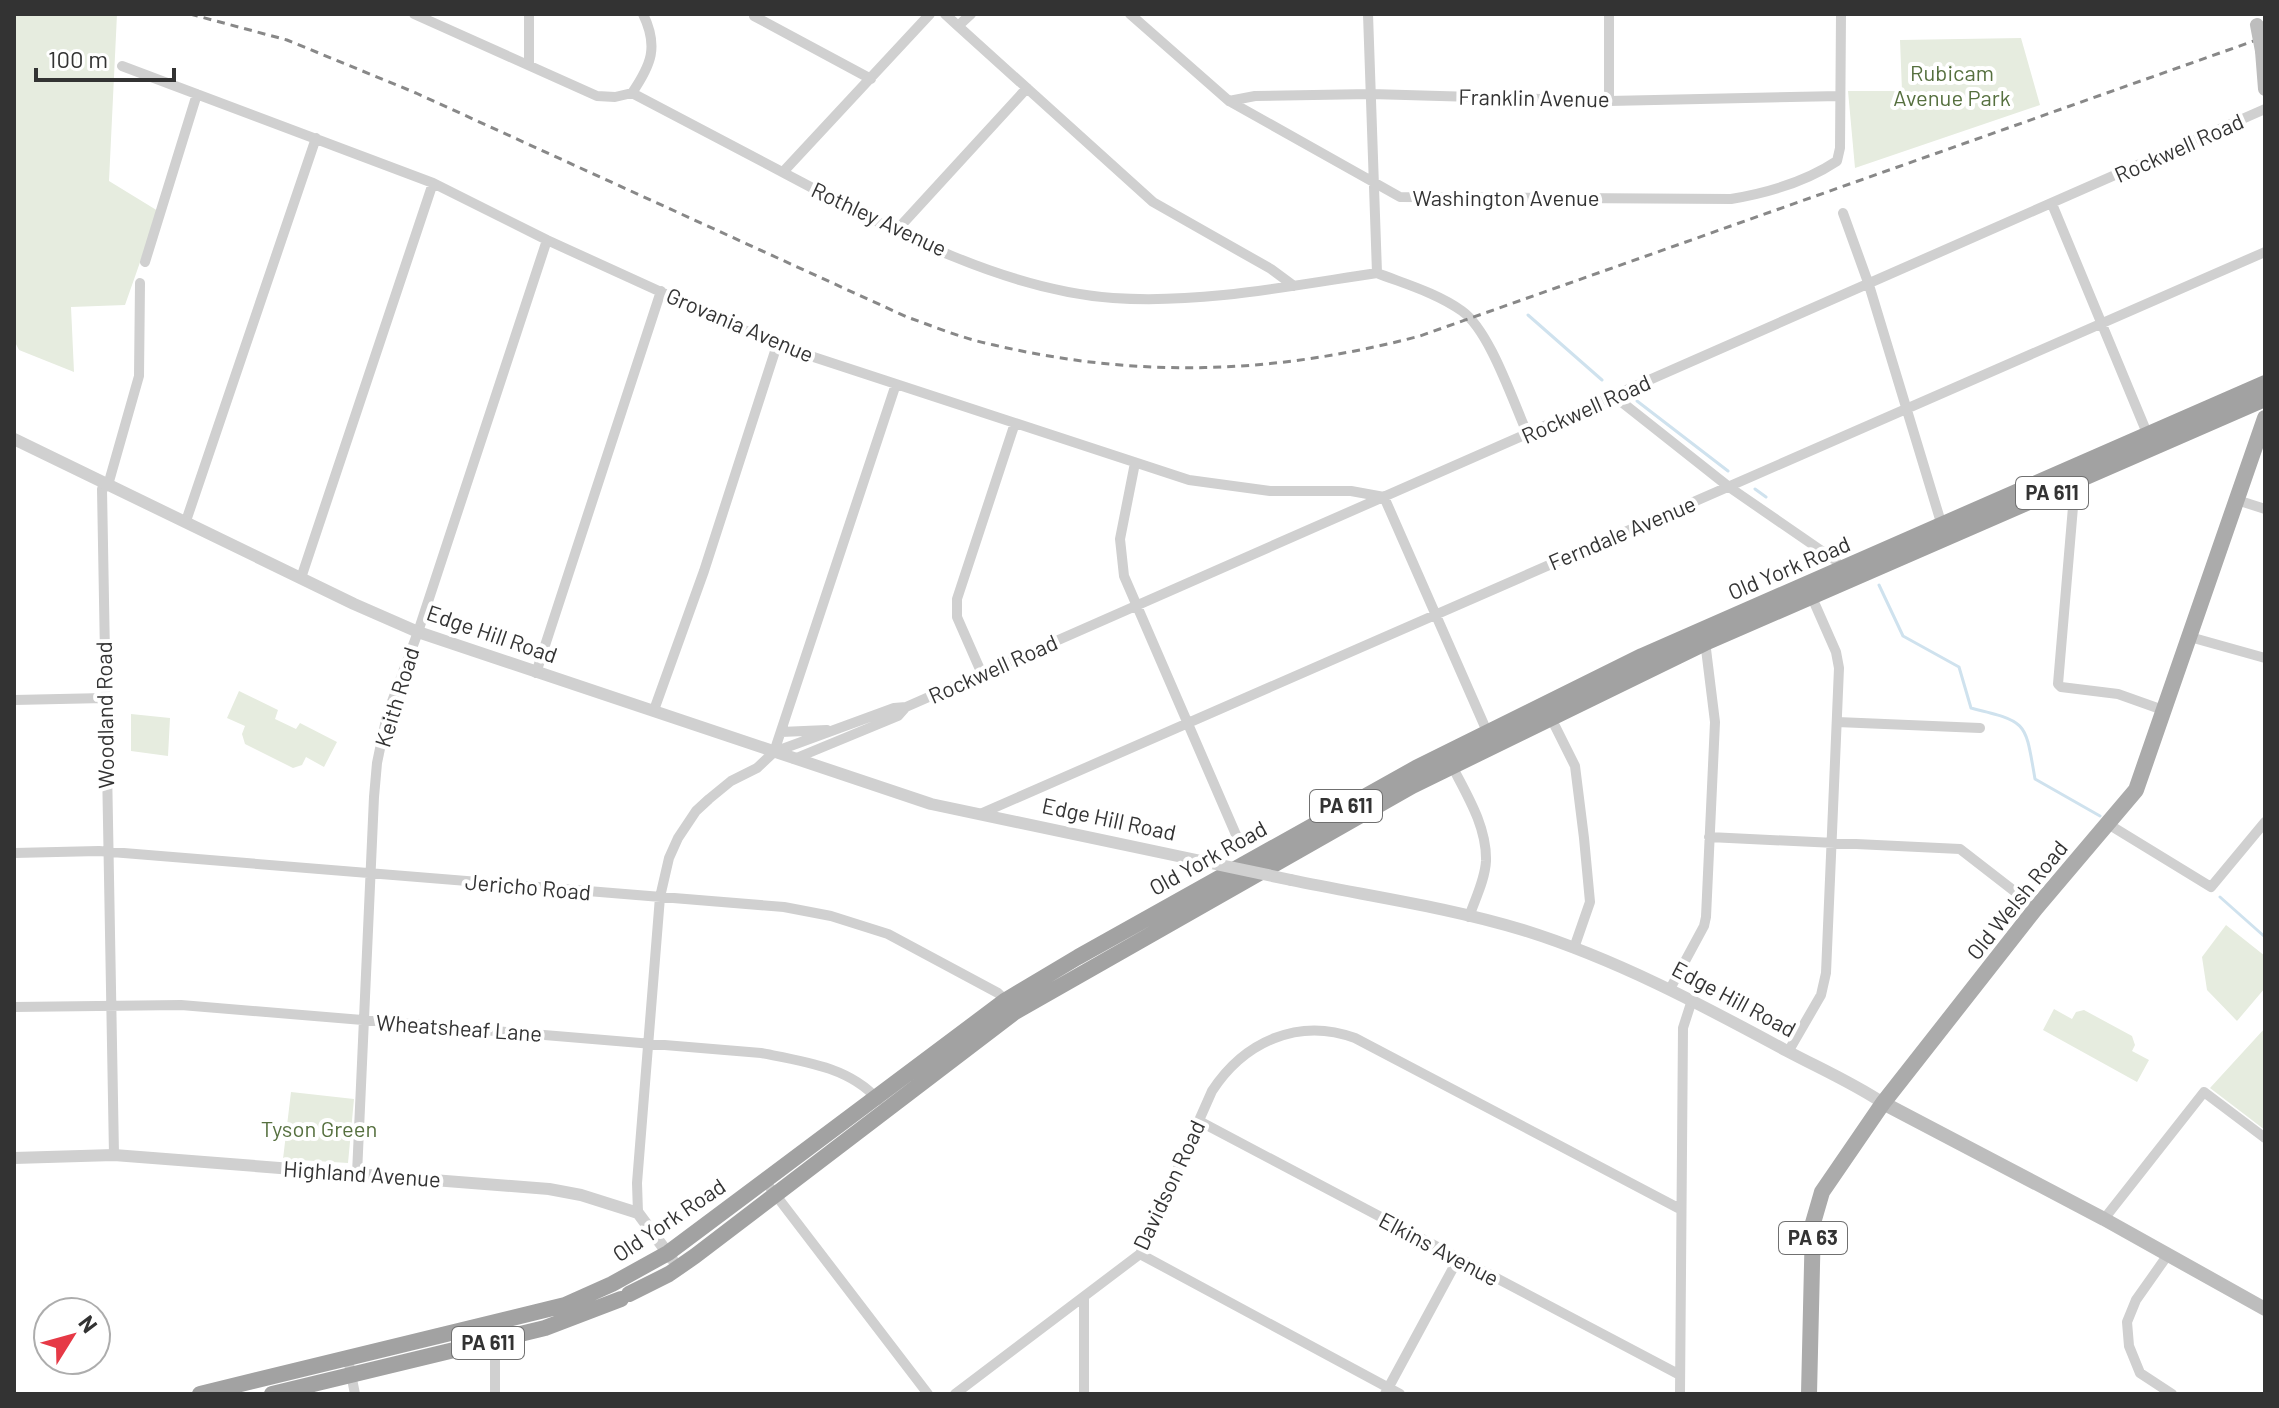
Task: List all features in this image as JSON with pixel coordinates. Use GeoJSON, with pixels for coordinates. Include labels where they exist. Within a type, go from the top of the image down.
{"type":"FeatureCollection","features":[{"type":"Feature","properties":{"kind":"highway","name":"Old York Road"},"geometry":{"type":"LineString","coordinates":[[2068,477],[2147,433],[2265,383]]}},
{"type":"Feature","properties":{"kind":"highway","name":"Old York Road"},"geometry":{"type":"LineString","coordinates":[[272,1394],[565,1305],[612,1284],[668,1253],[876,1097],[1010,1006],[1328,816],[1705,636],[2068,477],[2265,399]]}},
{"type":"Feature","properties":{"kind":"highway","name":"Old York Road"},"geometry":{"type":"LineString","coordinates":[[1810,591],[1843,570],[1944,531]]}},
{"type":"Feature","properties":{"kind":"highway","name":"Old York Road"},"geometry":{"type":"LineString","coordinates":[[200,1394],[495,1342],[545,1328],[625,1296],[679,1267],[777,1196],[887,1112],[1010,1006],[1081,972],[1452,766],[1490,739]]}},
{"type":"Feature","properties":{"kind":"main road"},"geometry":{"type":"LineString","coordinates":[[2256,19],[2265,89]]}},
{"type":"Feature","properties":{"kind":"main road","name":"Old Welsh Road"},"geometry":{"type":"LineString","coordinates":[[1809,1394],[1814,1212],[1822,1192],[1883,1103],[2036,908],[2136,790],[2265,418]]}},
{"type":"Feature","properties":{"kind":"main road","name":"Edge Hill Road"},"geometry":{"type":"LineString","coordinates":[[1883,1103],[2104,1219],[2265,1309]]}},
{"type":"Feature","properties":{"kind":"street","name":"Rothley Avenue"},"geometry":{"type":"LineString","coordinates":[[414,14],[597,96],[615,97],[632,93],[895,232],[998,272],[1066,292],[1114,298],[1237,294],[1377,273]]}},
{"type":"Feature","properties":{"kind":"street"},"geometry":{"type":"LineString","coordinates":[[529,14],[529,65]]}},
{"type":"Feature","properties":{"kind":"street"},"geometry":{"type":"LineString","coordinates":[[632,93],[653,56],[643,14]]}},
{"type":"Feature","properties":{"kind":"street"},"geometry":{"type":"LineString","coordinates":[[783,172],[930,14]]}},
{"type":"Feature","properties":{"kind":"street"},"geometry":{"type":"LineString","coordinates":[[945,14],[1153,202],[1271,269],[1294,286]]}},
{"type":"Feature","properties":{"kind":"street"},"geometry":{"type":"LineString","coordinates":[[958,26],[971,14]]}},
{"type":"Feature","properties":{"kind":"street","name":"Washington Avenue"},"geometry":{"type":"LineString","coordinates":[[1130,14],[1229,101],[1408,198],[1731,199],[1753,195],[1820,172],[1837,161],[1840,96]]}},
{"type":"Feature","properties":{"kind":"street"},"geometry":{"type":"LineString","coordinates":[[1368,14],[1377,273],[1437,297],[1466,314],[1481,331],[1528,435]]}},
{"type":"Feature","properties":{"kind":"street"},"geometry":{"type":"LineString","coordinates":[[1609,14],[1609,101]]}},
{"type":"Feature","properties":{"kind":"street"},"geometry":{"type":"LineString","coordinates":[[1840,96],[1841,14]]}},
{"type":"Feature","properties":{"kind":"street"},"geometry":{"type":"LineString","coordinates":[[754,16],[871,79]]}},
{"type":"Feature","properties":{"kind":"street","name":"Grovania Avenue"},"geometry":{"type":"LineString","coordinates":[[122,66],[433,183],[547,240],[777,345],[1189,480],[1270,491],[1351,491],[1384,497]]}},
{"type":"Feature","properties":{"kind":"street"},"geometry":{"type":"LineString","coordinates":[[895,232],[1027,88]]}},
{"type":"Feature","properties":{"kind":"street"},"geometry":{"type":"LineString","coordinates":[[145,262],[197,94]]}},
{"type":"Feature","properties":{"kind":"street","name":"Franklin Avenue"},"geometry":{"type":"LineString","coordinates":[[1229,101],[1255,96],[1371,94],[1609,101],[1840,96]]}},
{"type":"Feature","properties":{"kind":"street","name":"Rockwell Road"},"geometry":{"type":"LineString","coordinates":[[638,1213],[637,1183],[660,897],[669,858],[678,838],[696,811],[731,781],[767,760],[774,752],[894,708],[906,707],[2265,109]]}},
{"type":"Feature","properties":{"kind":"street"},"geometry":{"type":"LineString","coordinates":[[186,521],[316,138]]}},
{"type":"Feature","properties":{"kind":"street"},"geometry":{"type":"LineString","coordinates":[[301,578],[433,183]]}},
{"type":"Feature","properties":{"kind":"street"},"geometry":{"type":"LineString","coordinates":[[2052,204],[2147,433]]}},
{"type":"Feature","properties":{"kind":"street"},"geometry":{"type":"LineString","coordinates":[[1843,213],[1869,285],[1944,531]]}},
{"type":"Feature","properties":{"kind":"street","name":"Keith Road"},"geometry":{"type":"LineString","coordinates":[[357,1174],[377,763],[387,715],[418,632],[547,240]]}},
{"type":"Feature","properties":{"kind":"street","name":"Ferndale Avenue"},"geometry":{"type":"LineString","coordinates":[[978,815],[2265,252]]}},
{"type":"Feature","properties":{"kind":"street","name":"Woodland Road"},"geometry":{"type":"LineString","coordinates":[[114,1155],[102,489],[108,485],[139,376],[140,283]]}},
{"type":"Feature","properties":{"kind":"street"},"geometry":{"type":"LineString","coordinates":[[536,673],[661,291]]}},
{"type":"Feature","properties":{"kind":"street"},"geometry":{"type":"LineString","coordinates":[[654,710],[704,571],[777,345]]}},
{"type":"Feature","properties":{"kind":"street"},"geometry":{"type":"LineString","coordinates":[[774,752],[896,384]]}},
{"type":"Feature","properties":{"kind":"street"},"geometry":{"type":"LineString","coordinates":[[1614,396],[1729,487],[1835,560],[1843,570]]}},
{"type":"Feature","properties":{"kind":"street"},"geometry":{"type":"LineString","coordinates":[[982,674],[957,617],[957,599],[1015,423]]}},
{"type":"Feature","properties":{"kind":"street","name":"Edge Hill Road"},"geometry":{"type":"LineString","coordinates":[[14,439],[418,632],[931,804],[1522,930],[1574,948],[1670,989],[1883,1103]]}},
{"type":"Feature","properties":{"kind":"street"},"geometry":{"type":"LineString","coordinates":[[1135,463],[1120,539],[1124,576],[1237,837]]}},
{"type":"Feature","properties":{"kind":"street"},"geometry":{"type":"LineString","coordinates":[[2068,477],[2073,507],[2058,684],[2061,687],[2118,694],[2163,710]]}},
{"type":"Feature","properties":{"kind":"street"},"geometry":{"type":"LineString","coordinates":[[1384,497],[1490,739]]}},
{"type":"Feature","properties":{"kind":"street"},"geometry":{"type":"LineString","coordinates":[[2237,500],[2265,509]]}},
{"type":"Feature","properties":{"kind":"street"},"geometry":{"type":"LineString","coordinates":[[1788,1052],[1825,985],[1833,843],[1838,661],[1810,591]]}},
{"type":"Feature","properties":{"kind":"street"},"geometry":{"type":"LineString","coordinates":[[1670,989],[1704,926],[1715,722],[1705,636]]}},
{"type":"Feature","properties":{"kind":"street"},"geometry":{"type":"LineString","coordinates":[[2190,637],[2265,658]]}},
{"type":"Feature","properties":{"kind":"street"},"geometry":{"type":"LineString","coordinates":[[14,700],[105,698]]}},
{"type":"Feature","properties":{"kind":"street","name":"Rockwell Road"},"geometry":{"type":"LineString","coordinates":[[794,759],[898,716],[906,707]]}},
{"type":"Feature","properties":{"kind":"street"},"geometry":{"type":"LineString","coordinates":[[1548,711],[1575,766],[1584,838],[1590,902],[1574,948]]}},
{"type":"Feature","properties":{"kind":"street"},"geometry":{"type":"LineString","coordinates":[[1837,722],[1980,728]]}},
{"type":"Feature","properties":{"kind":"street","name":"Rockwell Road"},"geometry":{"type":"LineString","coordinates":[[781,732],[840,729]]}},
{"type":"Feature","properties":{"kind":"street"},"geometry":{"type":"LineString","coordinates":[[1452,766],[1475,811],[1484,841],[1486,862],[1469,917]]}},
{"type":"Feature","properties":{"kind":"street"},"geometry":{"type":"LineString","coordinates":[[2108,824],[2211,887],[2265,822]]}},
{"type":"Feature","properties":{"kind":"street"},"geometry":{"type":"LineString","coordinates":[[1709,837],[1960,849],[2036,908]]}},
{"type":"Feature","properties":{"kind":"street","name":"Jericho Road"},"geometry":{"type":"LineString","coordinates":[[14,853],[108,852],[784,907],[831,916],[888,934],[998,993],[1010,1006]]}},
{"type":"Feature","properties":{"kind":"street"},"geometry":{"type":"LineString","coordinates":[[1680,1394],[1683,1028],[1692,1000]]}},
{"type":"Feature","properties":{"kind":"street","name":"Wheatsheaf Lane"},"geometry":{"type":"LineString","coordinates":[[14,1007],[181,1005],[761,1053],[809,1062],[858,1082],[876,1097],[887,1112]]}},
{"type":"Feature","properties":{"kind":"street","name":"Davidson Road"},"geometry":{"type":"LineString","coordinates":[[955,1394],[1140,1254],[1212,1091],[1222,1076],[1251,1049],[1290,1032],[1344,1034],[1680,1209]]}},
{"type":"Feature","properties":{"kind":"street"},"geometry":{"type":"LineString","coordinates":[[2104,1219],[2204,1092],[2265,1138]]}},
{"type":"Feature","properties":{"kind":"street","name":"Elkins Avenue"},"geometry":{"type":"LineString","coordinates":[[1199,1121],[1680,1375]]}},
{"type":"Feature","properties":{"kind":"street","name":"Highland Avenue"},"geometry":{"type":"LineString","coordinates":[[14,1158],[114,1155],[549,1189],[581,1195],[638,1213]]}},
{"type":"Feature","properties":{"kind":"street"},"geometry":{"type":"LineString","coordinates":[[765,1181],[928,1394]]}},
{"type":"Feature","properties":{"kind":"street"},"geometry":{"type":"LineString","coordinates":[[638,1213],[679,1267]]}},
{"type":"Feature","properties":{"kind":"street"},"geometry":{"type":"LineString","coordinates":[[1140,1254],[1386,1391],[1400,1394]]}},
{"type":"Feature","properties":{"kind":"street"},"geometry":{"type":"LineString","coordinates":[[2167,1256],[2136,1300],[2127,1322],[2129,1346],[2140,1373],[2172,1394]]}},
{"type":"Feature","properties":{"kind":"street"},"geometry":{"type":"LineString","coordinates":[[1386,1391],[1458,1259]]}},
{"type":"Feature","properties":{"kind":"street"},"geometry":{"type":"LineString","coordinates":[[1084,1298],[1085,1394]]}},
{"type":"Feature","properties":{"kind":"street"},"geometry":{"type":"LineString","coordinates":[[495,1342],[495,1394]]}},
{"type":"Feature","properties":{"kind":"street"},"geometry":{"type":"LineString","coordinates":[[350,1368],[355,1394]]}},
{"type":"Feature","properties":{"kind":"green space"},"geometry":{"type":"Polygon","coordinates":[[[14,14],[117,14],[109,181],[158,211],[125,305],[71,307],[74,372],[19,350],[14,340],[14,14]]]}},
{"type":"Feature","properties":{"kind":"green space","name":"Rubicam Avenue Park"},"geometry":{"type":"Polygon","coordinates":[[[2021,38],[2040,105],[1855,168],[1848,91],[1902,91],[1900,40],[2021,38]]]}},
{"type":"Feature","properties":{"kind":"green space"},"geometry":{"type":"Polygon","coordinates":[[[239,691],[278,710],[275,719],[296,729],[300,723],[337,742],[324,767],[306,757],[302,765],[293,768],[245,744],[242,734],[245,726],[227,718],[239,691]]]}},
{"type":"Feature","properties":{"kind":"green space"},"geometry":{"type":"Polygon","coordinates":[[[131,714],[170,718],[168,756],[131,751],[131,714]]]}},
{"type":"Feature","properties":{"kind":"green space"},"geometry":{"type":"Polygon","coordinates":[[[2226,925],[2265,956],[2265,988],[2237,1021],[2207,990],[2202,957],[2226,925]]]}},
{"type":"Feature","properties":{"kind":"green space"},"geometry":{"type":"Polygon","coordinates":[[[2054,1009],[2072,1019],[2076,1012],[2084,1010],[2132,1036],[2135,1045],[2132,1051],[2149,1060],[2137,1082],[2043,1030],[2054,1009]]]}},
{"type":"Feature","properties":{"kind":"green space"},"geometry":{"type":"Polygon","coordinates":[[[2265,1028],[2265,1130],[2210,1088],[2265,1028]]]}},
{"type":"Feature","properties":{"kind":"green space","name":"Tyson Green"},"geometry":{"type":"Polygon","coordinates":[[[291,1092],[354,1099],[348,1163],[283,1159],[291,1092]]]}},
{"type":"Feature","properties":{"kind":"waterway"},"geometry":{"type":"LineString","coordinates":[[1528,315],[1602,380]]}},
{"type":"Feature","properties":{"kind":"waterway"},"geometry":{"type":"LineString","coordinates":[[1637,401],[1728,471]]}},
{"type":"Feature","properties":{"kind":"waterway"},"geometry":{"type":"LineString","coordinates":[[1755,489],[1766,497]]}},
{"type":"Feature","properties":{"kind":"waterway"},"geometry":{"type":"LineString","coordinates":[[1879,585],[1903,636],[1959,667],[1971,708],[2004,717],[2021,727],[2029,745],[2035,779],[2100,816]]}},
{"type":"Feature","properties":{"kind":"waterway"},"geometry":{"type":"LineString","coordinates":[[2220,897],[2265,937]]}},
{"type":"Feature","properties":{"kind":"railway"},"geometry":{"type":"LineString","coordinates":[[190,14],[287,40],[416,93],[907,317],[961,336],[1048,356],[1102,363],[1207,368],[1313,358],[1420,336],[2265,37]]}}]}
